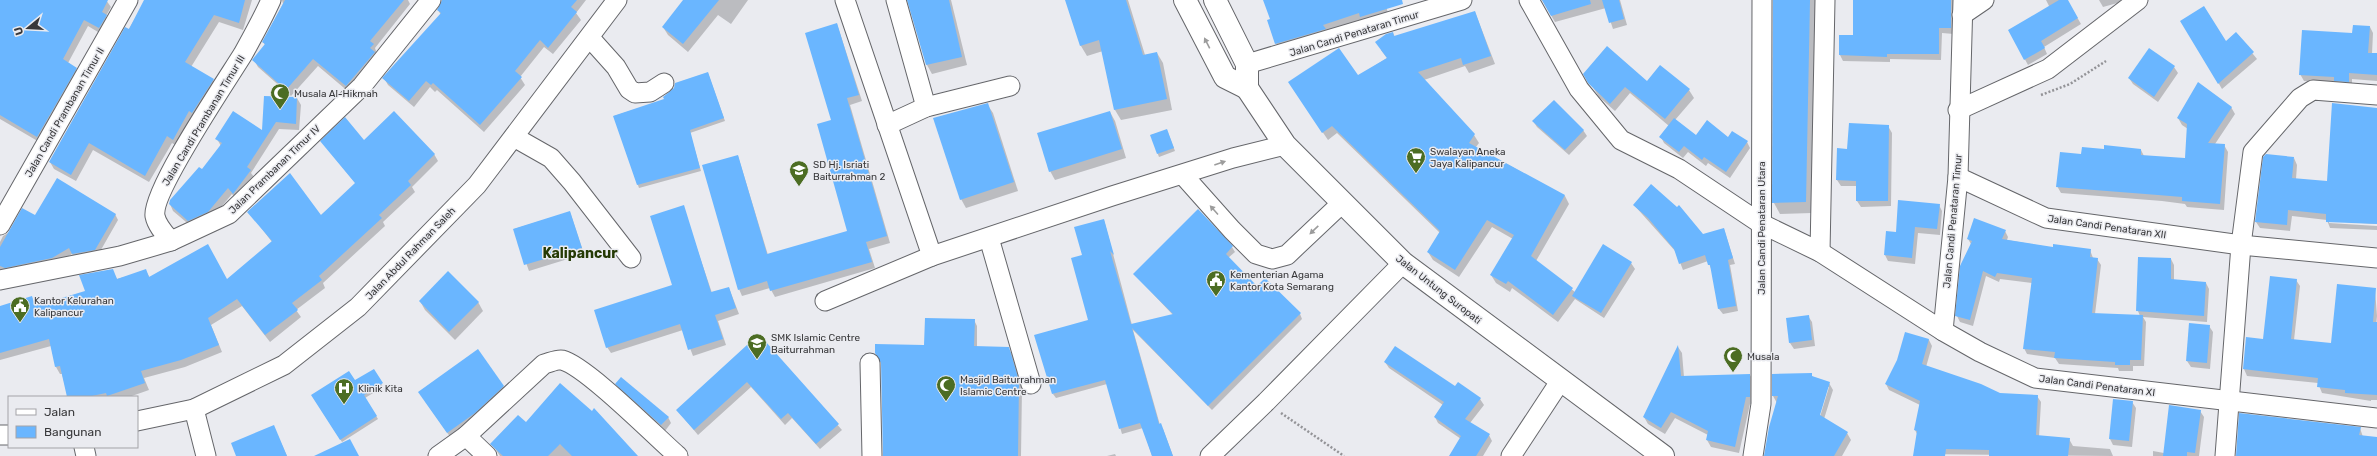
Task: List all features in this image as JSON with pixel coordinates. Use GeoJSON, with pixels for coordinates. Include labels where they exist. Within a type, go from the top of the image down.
{"type":"FeatureCollection","features":[{"type":"Feature","properties":{"kind":"main road","name":"Jalan Untung Suropati"},"geometry":{"type":"LineString","coordinates":[[1185,0],[1225,77],[1247,88],[1285,145],[1403,263],[1663,456]]}},
{"type":"Feature","properties":{"kind":"main road"},"geometry":{"type":"LineString","coordinates":[[1215,0],[1247,64],[1247,88]]}},
{"type":"Feature","properties":{"kind":"street","name":"Jalan Candi Prambanan Timur II"},"geometry":{"type":"LineString","coordinates":[[0,225],[128,0]]}},
{"type":"Feature","properties":{"kind":"street","name":"Jalan Candi Prambanan Timur III"},"geometry":{"type":"LineString","coordinates":[[171,241],[160,228],[155,215],[157,201],[174,166],[243,53],[271,0]]}},
{"type":"Feature","properties":{"kind":"street","name":"Jalan Prambanan Timur IV"},"geometry":{"type":"LineString","coordinates":[[0,280],[120,256],[171,241],[229,214],[362,86],[431,0]]}},
{"type":"Feature","properties":{"kind":"street","name":"Jalan Abdul Rahman Saleh"},"geometry":{"type":"LineString","coordinates":[[138,421],[194,409],[284,365],[358,307],[477,185],[590,38],[617,0]]}},
{"type":"Feature","properties":{"kind":"street"},"geometry":{"type":"LineString","coordinates":[[845,0],[932,256]]}},
{"type":"Feature","properties":{"kind":"street"},"geometry":{"type":"LineString","coordinates":[[896,0],[926,107]]}},
{"type":"Feature","properties":{"kind":"street","name":"Jalan Candi Penataran Timur"},"geometry":{"type":"LineString","coordinates":[[1247,64],[1462,0]]}},
{"type":"Feature","properties":{"kind":"street","name":"Jalan Candi Penataran XI"},"geometry":{"type":"LineString","coordinates":[[1529,0],[1579,89],[1621,140],[1680,169],[1760,223],[1820,252],[1943,331],[2035,378],[2377,418]]}},
{"type":"Feature","properties":{"kind":"street","name":"Jalan Candi Penataran Utara"},"geometry":{"type":"LineString","coordinates":[[1752,456],[1761,404],[1760,223],[1762,0]]}},
{"type":"Feature","properties":{"kind":"street"},"geometry":{"type":"LineString","coordinates":[[1820,252],[1825,0]]}},
{"type":"Feature","properties":{"kind":"street"},"geometry":{"type":"LineString","coordinates":[[1963,8],[1984,0]]}},
{"type":"Feature","properties":{"kind":"street"},"geometry":{"type":"LineString","coordinates":[[1958,110],[2048,69],[2138,0]]}},
{"type":"Feature","properties":{"kind":"street","name":"Jalan Candi Penataran Timur"},"geometry":{"type":"LineString","coordinates":[[1943,331],[1958,177],[1958,110],[1963,8]]}},
{"type":"Feature","properties":{"kind":"street"},"geometry":{"type":"LineString","coordinates":[[590,38],[616,67],[629,89],[635,93],[650,92],[664,83]]}},
{"type":"Feature","properties":{"kind":"street"},"geometry":{"type":"LineString","coordinates":[[887,124],[926,107],[1010,86]]}},
{"type":"Feature","properties":{"kind":"street"},"geometry":{"type":"LineString","coordinates":[[2225,456],[2231,400],[2241,245],[2253,152],[2300,98],[2313,90],[2377,95]]}},
{"type":"Feature","properties":{"kind":"street"},"geometry":{"type":"LineString","coordinates":[[514,137],[551,158],[572,182],[631,258]]}},
{"type":"Feature","properties":{"kind":"street"},"geometry":{"type":"LineString","coordinates":[[825,301],[932,256],[1112,196],[1183,175],[1233,158],[1285,145]]}},
{"type":"Feature","properties":{"kind":"street"},"geometry":{"type":"LineString","coordinates":[[1183,175],[1232,230],[1256,254],[1272,259],[1288,254],[1342,203]]}},
{"type":"Feature","properties":{"kind":"street","name":"Jalan Candi Penataran XII"},"geometry":{"type":"LineString","coordinates":[[1958,177],[2046,218],[2241,245],[2377,258]]}},
{"type":"Feature","properties":{"kind":"street"},"geometry":{"type":"LineString","coordinates":[[989,238],[1031,384]]}},
{"type":"Feature","properties":{"kind":"street"},"geometry":{"type":"LineString","coordinates":[[1210,456],[1266,402],[1403,263]]}},
{"type":"Feature","properties":{"kind":"street"},"geometry":{"type":"LineString","coordinates":[[438,456],[466,436],[544,364],[560,360],[574,366],[594,381],[678,456]]}},
{"type":"Feature","properties":{"kind":"street"},"geometry":{"type":"LineString","coordinates":[[870,363],[872,456]]}},
{"type":"Feature","properties":{"kind":"street"},"geometry":{"type":"LineString","coordinates":[[1511,456],[1561,380]]}},
{"type":"Feature","properties":{"kind":"street"},"geometry":{"type":"LineString","coordinates":[[194,409],[206,456]]}},
{"type":"Feature","properties":{"kind":"street"},"geometry":{"type":"LineString","coordinates":[[466,436],[487,456]]}},
{"type":"Feature","properties":{"kind":"path"},"geometry":{"type":"LineString","coordinates":[[1266,402],[1344,456]]}},
{"type":"Feature","properties":{"kind":"building"},"geometry":{"type":"Polygon","coordinates":[[[0,0],[108,0],[102,12],[107,15],[99,28],[84,20],[63,59],[77,68],[37,137],[0,115],[0,0]]]}},
{"type":"Feature","properties":{"kind":"building"},"geometry":{"type":"Polygon","coordinates":[[[144,0],[245,0],[239,23],[214,15],[185,62],[214,79],[192,113],[189,111],[173,140],[167,136],[145,176],[89,143],[71,175],[49,162],[125,27],[129,29],[144,0]]]}},
{"type":"Feature","properties":{"kind":"building"},"geometry":{"type":"Polygon","coordinates":[[[285,0],[404,0],[370,41],[374,44],[370,48],[375,52],[346,86],[313,59],[286,90],[252,60],[265,44],[262,42],[285,0]]]}},
{"type":"Feature","properties":{"kind":"building"},"geometry":{"type":"Polygon","coordinates":[[[442,0],[577,0],[571,7],[577,12],[548,48],[540,40],[515,71],[522,77],[480,125],[433,83],[431,85],[426,81],[409,101],[382,78],[441,13],[437,10],[442,0]]]}},
{"type":"Feature","properties":{"kind":"building"},"geometry":{"type":"Polygon","coordinates":[[[683,0],[719,0],[683,44],[662,27],[683,0]]]}},
{"type":"Feature","properties":{"kind":"building"},"geometry":{"type":"Polygon","coordinates":[[[907,0],[949,0],[962,57],[926,65],[907,0]]]}},
{"type":"Feature","properties":{"kind":"building"},"geometry":{"type":"Polygon","coordinates":[[[1065,0],[1126,0],[1143,55],[1157,52],[1167,99],[1114,110],[1099,40],[1080,46],[1065,0]]]}},
{"type":"Feature","properties":{"kind":"building"},"geometry":{"type":"Polygon","coordinates":[[[1263,0],[1402,0],[1403,4],[1360,17],[1359,13],[1323,25],[1326,29],[1275,44],[1267,20],[1270,19],[1263,0]]]}},
{"type":"Feature","properties":{"kind":"building"},"geometry":{"type":"Polygon","coordinates":[[[1542,0],[1590,0],[1591,4],[1551,16],[1542,0]]]}},
{"type":"Feature","properties":{"kind":"building"},"geometry":{"type":"Polygon","coordinates":[[[1602,0],[1619,0],[1624,19],[1609,23],[1602,0]]]}},
{"type":"Feature","properties":{"kind":"building"},"geometry":{"type":"Polygon","coordinates":[[[1773,0],[1810,0],[1806,202],[1772,203],[1773,0]]]}},
{"type":"Feature","properties":{"kind":"building"},"geometry":{"type":"Polygon","coordinates":[[[1853,0],[1951,0],[1951,28],[1939,28],[1939,54],[1887,54],[1887,57],[1839,55],[1839,35],[1853,35],[1853,0]]]}},
{"type":"Feature","properties":{"kind":"building"},"geometry":{"type":"Polygon","coordinates":[[[2059,0],[2068,0],[2078,18],[2041,41],[2045,48],[2024,60],[2008,30],[2059,0]]]}},
{"type":"Feature","properties":{"kind":"building"},"geometry":{"type":"Polygon","coordinates":[[[2204,6],[2226,41],[2236,32],[2254,52],[2218,84],[2180,21],[2204,6]]]}},
{"type":"Feature","properties":{"kind":"building"},"geometry":{"type":"Polygon","coordinates":[[[1475,11],[1491,56],[1463,65],[1461,58],[1418,72],[1475,134],[1469,143],[1565,195],[1531,256],[1573,288],[1553,315],[1508,281],[1506,284],[1490,275],[1514,235],[1487,220],[1455,270],[1427,252],[1440,231],[1332,126],[1322,133],[1288,82],[1339,48],[1358,75],[1387,58],[1375,42],[1386,34],[1393,32],[1394,36],[1475,11]]]}},
{"type":"Feature","properties":{"kind":"building"},"geometry":{"type":"Polygon","coordinates":[[[837,23],[859,95],[847,98],[887,236],[866,242],[872,262],[770,291],[767,281],[738,290],[702,165],[738,155],[767,254],[847,231],[817,124],[831,120],[805,33],[837,23]]]}},
{"type":"Feature","properties":{"kind":"building"},"geometry":{"type":"Polygon","coordinates":[[[2353,25],[2370,26],[2368,53],[2377,53],[2377,75],[2349,73],[2349,82],[2334,81],[2334,77],[2299,75],[2302,30],[2352,33],[2353,25]]]}},
{"type":"Feature","properties":{"kind":"building"},"geometry":{"type":"Polygon","coordinates":[[[1607,46],[1647,81],[1660,65],[1690,89],[1665,119],[1625,87],[1610,104],[1588,83],[1583,74],[1607,46]]]}},
{"type":"Feature","properties":{"kind":"building"},"geometry":{"type":"Polygon","coordinates":[[[2149,48],[2175,66],[2154,97],[2128,78],[2149,48]]]}},
{"type":"Feature","properties":{"kind":"building"},"geometry":{"type":"Polygon","coordinates":[[[708,72],[724,118],[690,130],[700,168],[637,185],[613,116],[664,99],[663,97],[674,88],[675,83],[708,72]]]}},
{"type":"Feature","properties":{"kind":"building"},"geometry":{"type":"Polygon","coordinates":[[[2198,82],[2232,107],[2208,143],[2225,144],[2220,204],[2182,201],[2182,197],[2056,187],[2060,152],[2081,154],[2082,147],[2104,149],[2104,145],[2141,149],[2141,155],[2185,158],[2187,124],[2177,118],[2198,82]]]}},
{"type":"Feature","properties":{"kind":"building"},"geometry":{"type":"Polygon","coordinates":[[[264,96],[297,97],[296,124],[276,122],[247,167],[251,170],[233,194],[228,188],[208,212],[188,221],[169,204],[170,200],[199,167],[202,169],[222,143],[215,139],[233,111],[262,130],[264,96]]]}},
{"type":"Feature","properties":{"kind":"building"},"geometry":{"type":"Polygon","coordinates":[[[1554,100],[1584,130],[1565,150],[1532,121],[1554,100]]]}},
{"type":"Feature","properties":{"kind":"building"},"geometry":{"type":"Polygon","coordinates":[[[988,103],[1014,182],[960,200],[933,118],[988,103]]]}},
{"type":"Feature","properties":{"kind":"building"},"geometry":{"type":"Polygon","coordinates":[[[2332,103],[2377,108],[2377,224],[2326,222],[2326,214],[2288,210],[2287,225],[2255,222],[2263,157],[2266,154],[2294,157],[2292,178],[2327,181],[2332,103]]]}},
{"type":"Feature","properties":{"kind":"building"},"geometry":{"type":"Polygon","coordinates":[[[394,111],[435,154],[408,181],[411,185],[379,215],[382,218],[319,276],[322,280],[292,303],[298,310],[265,335],[237,299],[208,318],[219,345],[181,360],[141,371],[145,383],[107,396],[106,393],[92,396],[67,396],[60,366],[55,367],[49,339],[0,353],[0,306],[32,296],[35,306],[85,291],[79,275],[113,269],[117,279],[146,269],[149,277],[208,244],[227,279],[272,241],[247,212],[290,173],[321,215],[355,183],[320,141],[345,117],[364,140],[394,111]]]}},
{"type":"Feature","properties":{"kind":"building"},"geometry":{"type":"Polygon","coordinates":[[[1110,111],[1122,149],[1049,172],[1037,133],[1110,111]]]}},
{"type":"Feature","properties":{"kind":"building"},"geometry":{"type":"Polygon","coordinates":[[[1674,118],[1696,135],[1707,120],[1728,137],[1732,131],[1748,141],[1726,172],[1704,157],[1702,160],[1684,146],[1679,152],[1659,137],[1674,118]]]}},
{"type":"Feature","properties":{"kind":"building"},"geometry":{"type":"Polygon","coordinates":[[[1849,123],[1889,125],[1888,201],[1856,201],[1856,181],[1836,180],[1837,148],[1847,149],[1849,123]]]}},
{"type":"Feature","properties":{"kind":"building"},"geometry":{"type":"Polygon","coordinates":[[[1167,129],[1174,148],[1157,154],[1150,135],[1167,129]]]}},
{"type":"Feature","properties":{"kind":"building"},"geometry":{"type":"Polygon","coordinates":[[[57,178],[116,214],[95,250],[72,254],[69,248],[52,258],[5,268],[0,266],[0,247],[22,208],[35,215],[57,178]]]}},
{"type":"Feature","properties":{"kind":"building"},"geometry":{"type":"Polygon","coordinates":[[[1651,184],[1677,207],[1679,205],[1703,234],[1724,228],[1733,258],[1728,260],[1736,306],[1718,309],[1710,265],[1708,265],[1705,255],[1679,264],[1674,249],[1648,218],[1633,205],[1651,184]]]}},
{"type":"Feature","properties":{"kind":"building"},"geometry":{"type":"Polygon","coordinates":[[[1898,200],[1940,204],[1937,229],[1915,227],[1912,258],[1884,255],[1886,231],[1896,232],[1898,200]]]}},
{"type":"Feature","properties":{"kind":"building"},"geometry":{"type":"Polygon","coordinates":[[[684,205],[711,292],[729,287],[736,308],[715,315],[723,339],[688,350],[680,324],[606,348],[594,310],[672,285],[650,216],[684,205]]]}},
{"type":"Feature","properties":{"kind":"building"},"geometry":{"type":"Polygon","coordinates":[[[1198,209],[1233,246],[1226,254],[1257,286],[1265,278],[1301,313],[1208,406],[1132,328],[1159,424],[1161,423],[1173,456],[1152,456],[1140,423],[1119,429],[1105,380],[1052,394],[1034,335],[1088,320],[1071,258],[1082,255],[1074,227],[1104,219],[1114,255],[1110,251],[1131,324],[1173,314],[1133,274],[1198,209]]]}},
{"type":"Feature","properties":{"kind":"building"},"geometry":{"type":"Polygon","coordinates":[[[570,211],[582,248],[524,265],[513,229],[570,211]]]}},
{"type":"Feature","properties":{"kind":"building"},"geometry":{"type":"Polygon","coordinates":[[[1974,218],[2006,230],[2002,239],[2053,247],[2053,244],[2091,249],[2090,257],[2098,258],[2092,313],[2143,315],[2141,360],[2130,360],[2130,365],[2115,365],[2115,362],[2054,358],[2055,352],[2023,349],[2032,278],[1997,273],[1995,277],[1983,271],[1970,320],[1955,316],[1960,266],[1972,241],[1967,239],[1974,218]]]}},
{"type":"Feature","properties":{"kind":"building"},"geometry":{"type":"Polygon","coordinates":[[[1603,244],[1632,262],[1601,313],[1572,296],[1603,244]]]}},
{"type":"Feature","properties":{"kind":"building"},"geometry":{"type":"Polygon","coordinates":[[[2138,257],[2171,258],[2171,279],[2206,282],[2204,316],[2136,311],[2138,257]]]}},
{"type":"Feature","properties":{"kind":"building"},"geometry":{"type":"Polygon","coordinates":[[[448,271],[479,302],[449,332],[419,301],[448,271]]]}},
{"type":"Feature","properties":{"kind":"building"},"geometry":{"type":"Polygon","coordinates":[[[2270,276],[2297,279],[2291,339],[2331,343],[2337,284],[2376,288],[2373,322],[2377,322],[2377,395],[2345,393],[2345,390],[2317,387],[2318,378],[2243,369],[2246,337],[2263,339],[2270,276]]]}},
{"type":"Feature","properties":{"kind":"building"},"geometry":{"type":"Polygon","coordinates":[[[1809,315],[1812,340],[1789,343],[1786,318],[1809,315]]]}},
{"type":"Feature","properties":{"kind":"building","name":"Masjid Baiturrahman Islamic Centre"},"geometry":{"type":"Polygon","coordinates":[[[925,318],[975,319],[974,346],[1009,347],[1019,381],[1018,456],[883,456],[881,363],[875,353],[875,344],[924,345],[925,318]]]}},
{"type":"Feature","properties":{"kind":"building"},"geometry":{"type":"Polygon","coordinates":[[[2189,323],[2210,325],[2207,363],[2186,361],[2189,323]]]}},
{"type":"Feature","properties":{"kind":"building"},"geometry":{"type":"Polygon","coordinates":[[[1905,332],[1929,339],[1922,364],[1981,384],[2000,393],[2038,395],[2036,435],[2070,438],[2068,456],[1989,456],[1989,450],[1946,449],[1945,456],[1913,456],[1917,431],[1914,430],[1920,401],[1885,384],[1897,360],[1905,332]]]}},
{"type":"Feature","properties":{"kind":"building"},"geometry":{"type":"Polygon","coordinates":[[[759,334],[839,424],[816,444],[788,413],[781,419],[747,382],[694,430],[676,410],[759,334]]]}},
{"type":"Feature","properties":{"kind":"building"},"geometry":{"type":"Polygon","coordinates":[[[1678,345],[1681,376],[1750,374],[1750,397],[1746,397],[1735,447],[1706,440],[1708,431],[1671,412],[1661,428],[1643,417],[1678,345]]]}},
{"type":"Feature","properties":{"kind":"building"},"geometry":{"type":"Polygon","coordinates":[[[1395,346],[1455,386],[1458,382],[1481,398],[1465,419],[1490,434],[1476,456],[1449,456],[1461,436],[1434,417],[1444,402],[1384,362],[1395,346]]]}},
{"type":"Feature","properties":{"kind":"building"},"geometry":{"type":"Polygon","coordinates":[[[478,349],[504,386],[475,413],[447,433],[418,392],[478,349]]]}},
{"type":"Feature","properties":{"kind":"building","name":"Klinik Kita"},"geometry":{"type":"Polygon","coordinates":[[[374,369],[383,383],[364,395],[377,416],[340,440],[311,395],[349,371],[355,380],[374,369]]]}},
{"type":"Feature","properties":{"kind":"building"},"geometry":{"type":"Polygon","coordinates":[[[1812,373],[1812,376],[1830,382],[1820,415],[1848,432],[1834,456],[1764,456],[1769,427],[1778,396],[1772,396],[1772,374],[1812,373]]]}},
{"type":"Feature","properties":{"kind":"building"},"geometry":{"type":"Polygon","coordinates":[[[621,377],[669,417],[661,425],[615,384],[621,377]]]}},
{"type":"Feature","properties":{"kind":"building"},"geometry":{"type":"Polygon","coordinates":[[[560,383],[592,411],[594,408],[638,456],[572,456],[560,444],[548,456],[503,456],[490,444],[518,415],[526,422],[560,383]]]}},
{"type":"Feature","properties":{"kind":"building"},"geometry":{"type":"Polygon","coordinates":[[[2113,399],[2133,401],[2129,441],[2109,439],[2113,399]]]}},
{"type":"Feature","properties":{"kind":"building"},"geometry":{"type":"Polygon","coordinates":[[[2169,405],[2201,410],[2195,453],[2187,452],[2187,456],[2163,456],[2169,405]]]}},
{"type":"Feature","properties":{"kind":"building"},"geometry":{"type":"Polygon","coordinates":[[[2239,413],[2361,427],[2359,435],[2377,437],[2377,456],[2236,456],[2239,413]]]}},
{"type":"Feature","properties":{"kind":"building"},"geometry":{"type":"Polygon","coordinates":[[[274,425],[287,456],[236,456],[231,443],[274,425]]]}},
{"type":"Feature","properties":{"kind":"building"},"geometry":{"type":"Polygon","coordinates":[[[350,439],[359,456],[314,456],[350,439]]]}},
{"type":"Feature","properties":{"kind":"place","name":"Musala Al-Hikmah"},"geometry":{"type":"Point","coordinates":[280,110]}},
{"type":"Feature","properties":{"kind":"place","name":"Swalayan Aneka Jaya Kalipancur"},"geometry":{"type":"Point","coordinates":[1416,174]}},
{"type":"Feature","properties":{"kind":"place","name":"SD Hj. Isriati Baiturrahman 2"},"geometry":{"type":"Point","coordinates":[799,187]}},
{"type":"Feature","properties":{"kind":"place","name":"Kementerian Agama Kantor Kota Semarang"},"geometry":{"type":"Point","coordinates":[1216,297]}},
{"type":"Feature","properties":{"kind":"place","name":"Kantor Kelurahan Kalipancur"},"geometry":{"type":"Point","coordinates":[20,323]}},
{"type":"Feature","properties":{"kind":"place","name":"SMK Islamic Centre Baiturrahman"},"geometry":{"type":"Point","coordinates":[757,360]}},
{"type":"Feature","properties":{"kind":"place","name":"Musala"},"geometry":{"type":"Point","coordinates":[1733,373]}},
{"type":"Feature","properties":{"kind":"place","name":"Masjid Baiturrahman Islamic Centre"},"geometry":{"type":"Point","coordinates":[946,402]}},
{"type":"Feature","properties":{"kind":"place","name":"Klinik Kita"},"geometry":{"type":"Point","coordinates":[344,405]}},
{"type":"Feature","properties":{"kind":"district","name":"Kalipancur"},"geometry":{"type":"Point","coordinates":[580,253]}}]}
